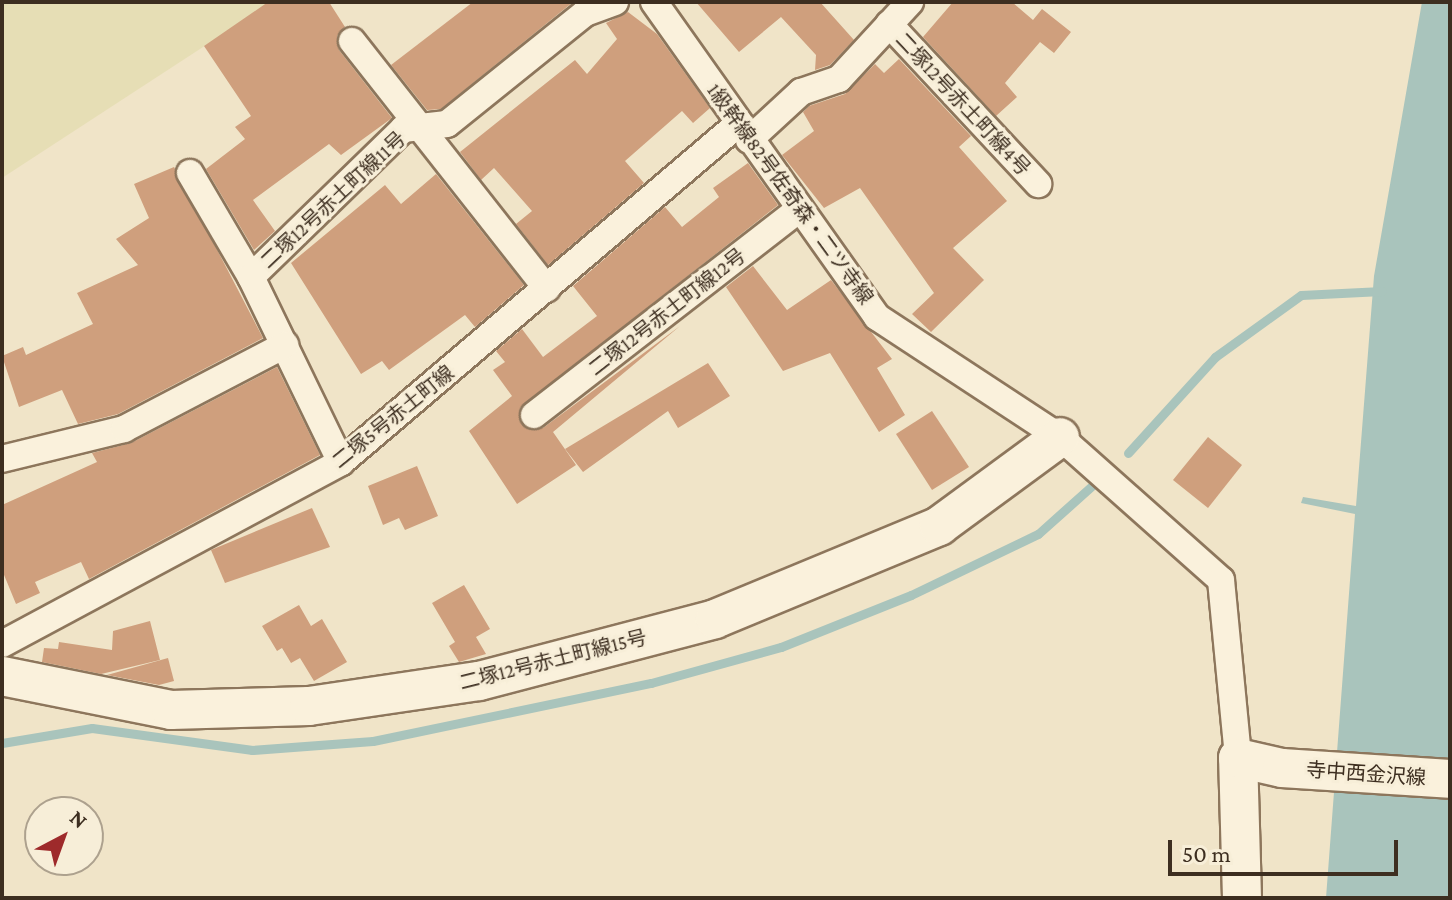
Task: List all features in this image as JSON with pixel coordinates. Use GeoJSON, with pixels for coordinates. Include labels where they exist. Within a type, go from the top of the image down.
{"type":"FeatureCollection","features":[{"type":"Feature","properties":{"kind":"street","name":"二塚12号赤土町線11号"},"geometry":{"type":"LineString","coordinates":[[251,277],[403,129],[423,130],[447,124],[585,13],[615,2]]}},
{"type":"Feature","properties":{"kind":"street","name":"1級幹線82号佐奇森・二ツ寺線"},"geometry":{"type":"LineString","coordinates":[[654,2],[877,317],[1060,437],[1221,580],[1238,758]]}},
{"type":"Feature","properties":{"kind":"street","name":"二塚5号赤土町線"},"geometry":{"type":"LineString","coordinates":[[2,644],[341,462],[547,289],[744,132],[801,92],[839,79],[910,2]]}},
{"type":"Feature","properties":{"kind":"street","name":"二塚12号赤土町線4号"},"geometry":{"type":"LineString","coordinates":[[889,24],[1038,184]]}},
{"type":"Feature","properties":{"kind":"street"},"geometry":{"type":"LineString","coordinates":[[352,41],[547,289]]}},
{"type":"Feature","properties":{"kind":"street"},"geometry":{"type":"LineString","coordinates":[[190,173],[251,277],[341,462]]}},
{"type":"Feature","properties":{"kind":"street","name":"二塚12号赤土町線12号"},"geometry":{"type":"LineString","coordinates":[[534,415],[800,209]]}},
{"type":"Feature","properties":{"kind":"street"},"geometry":{"type":"LineString","coordinates":[[2,459],[124,429],[285,345]]}},
{"type":"Feature","properties":{"kind":"street","name":"二塚12号赤土町線15号"},"geometry":{"type":"LineString","coordinates":[[2,676],[171,710],[309,706],[479,681],[715,619],[939,526],[1060,437]]}},
{"type":"Feature","properties":{"kind":"street"},"geometry":{"type":"LineString","coordinates":[[1238,758],[1242,898]]}},
{"type":"Feature","properties":{"kind":"street","name":"寺中西金沢線"},"geometry":{"type":"LineString","coordinates":[[1238,758],[1282,768],[1450,779]]}},
{"type":"Feature","properties":{"kind":"shaded area"},"geometry":{"type":"Polygon","coordinates":[[[2,2],[272,2],[2,178],[2,2]]]}},
{"type":"Feature","properties":{"kind":"water"},"geometry":{"type":"Polygon","coordinates":[[[1422,2],[1450,2],[1450,898],[1326,898],[1355,514],[1301,503],[1303,497],[1356,506],[1374,276],[1422,2]]]}},
{"type":"Feature","properties":{"kind":"building"},"geometry":{"type":"Polygon","coordinates":[[[268,2],[329,2],[345,27],[337,36],[339,50],[392,118],[341,155],[329,144],[253,200],[275,231],[254,250],[206,169],[245,139],[235,127],[251,116],[204,46],[268,2]]]}},
{"type":"Feature","properties":{"kind":"building"},"geometry":{"type":"Polygon","coordinates":[[[473,2],[573,2],[441,109],[427,110],[391,65],[473,2]]]}},
{"type":"Feature","properties":{"kind":"building"},"geometry":{"type":"Polygon","coordinates":[[[696,2],[820,2],[854,40],[830,65],[815,70],[816,55],[781,17],[739,52],[696,2]]]}},
{"type":"Feature","properties":{"kind":"building"},"geometry":{"type":"Polygon","coordinates":[[[953,2],[1012,2],[1033,20],[1042,9],[1071,32],[1054,53],[1040,42],[1005,83],[1017,97],[996,116],[923,37],[953,2]]]}},
{"type":"Feature","properties":{"kind":"building"},"geometry":{"type":"Polygon","coordinates":[[[628,12],[657,34],[710,108],[693,123],[682,111],[625,161],[644,183],[548,265],[516,224],[532,211],[494,168],[481,180],[460,152],[575,60],[587,74],[617,39],[606,23],[628,12]]]}},
{"type":"Feature","properties":{"kind":"building"},"geometry":{"type":"Polygon","coordinates":[[[899,59],[971,136],[959,147],[1007,201],[953,248],[984,280],[931,332],[912,314],[934,293],[860,188],[824,208],[782,155],[814,131],[803,112],[809,106],[845,94],[875,64],[884,73],[899,59]]]}},
{"type":"Feature","properties":{"kind":"building"},"geometry":{"type":"Polygon","coordinates":[[[748,163],[778,205],[520,408],[522,425],[543,428],[680,326],[553,432],[576,465],[517,504],[469,431],[512,396],[493,370],[505,362],[496,351],[522,329],[543,357],[597,316],[573,286],[665,207],[682,227],[719,197],[713,188],[748,163]]]}},
{"type":"Feature","properties":{"kind":"building"},"geometry":{"type":"Polygon","coordinates":[[[174,167],[263,338],[118,414],[78,424],[62,390],[19,407],[2,356],[23,347],[26,355],[93,324],[77,293],[138,265],[116,239],[149,218],[134,184],[174,167]]]}},
{"type":"Feature","properties":{"kind":"building"},"geometry":{"type":"Polygon","coordinates":[[[436,174],[524,285],[475,327],[465,315],[389,370],[382,361],[361,374],[291,263],[385,185],[401,204],[436,174]]]}},
{"type":"Feature","properties":{"kind":"building"},"geometry":{"type":"Polygon","coordinates":[[[753,266],[787,310],[831,280],[892,359],[877,368],[905,415],[879,432],[830,353],[783,371],[726,287],[753,266]]]}},
{"type":"Feature","properties":{"kind":"building"},"geometry":{"type":"Polygon","coordinates":[[[708,363],[730,396],[678,428],[668,411],[583,472],[565,449],[708,363]]]}},
{"type":"Feature","properties":{"kind":"building"},"geometry":{"type":"Polygon","coordinates":[[[277,367],[320,455],[89,579],[81,562],[35,582],[40,593],[16,604],[2,570],[2,505],[97,462],[92,453],[131,443],[277,367]]]}},
{"type":"Feature","properties":{"kind":"building"},"geometry":{"type":"Polygon","coordinates":[[[932,411],[969,467],[932,490],[896,434],[932,411]]]}},
{"type":"Feature","properties":{"kind":"building"},"geometry":{"type":"Polygon","coordinates":[[[1208,437],[1242,465],[1208,508],[1173,480],[1208,437]]]}},
{"type":"Feature","properties":{"kind":"building"},"geometry":{"type":"Polygon","coordinates":[[[417,466],[438,516],[405,530],[399,518],[383,525],[368,486],[417,466]]]}},
{"type":"Feature","properties":{"kind":"building"},"geometry":{"type":"Polygon","coordinates":[[[312,508],[330,547],[225,583],[211,550],[312,508]]]}},
{"type":"Feature","properties":{"kind":"building"},"geometry":{"type":"Polygon","coordinates":[[[464,585],[490,629],[476,637],[486,654],[459,662],[449,646],[455,642],[432,603],[464,585]]]}},
{"type":"Feature","properties":{"kind":"building"},"geometry":{"type":"Polygon","coordinates":[[[299,605],[311,626],[322,619],[347,662],[314,681],[300,658],[291,663],[282,648],[277,651],[262,626],[299,605]]]}},
{"type":"Feature","properties":{"kind":"building"},"geometry":{"type":"Polygon","coordinates":[[[150,621],[160,660],[101,674],[42,662],[44,648],[58,649],[59,642],[112,650],[113,631],[150,621]]]}},
{"type":"Feature","properties":{"kind":"building"},"geometry":{"type":"Polygon","coordinates":[[[168,658],[174,681],[159,685],[107,675],[168,658]]]}},
{"type":"Feature","properties":{"kind":"waterway"},"geometry":{"type":"LineString","coordinates":[[1128,453],[1215,357],[1301,295],[1382,291]]}},
{"type":"Feature","properties":{"kind":"waterway"},"geometry":{"type":"LineString","coordinates":[[2,743],[92,728],[252,750],[373,741],[651,683],[781,647],[911,595],[1038,534],[1094,484]]}}]}
